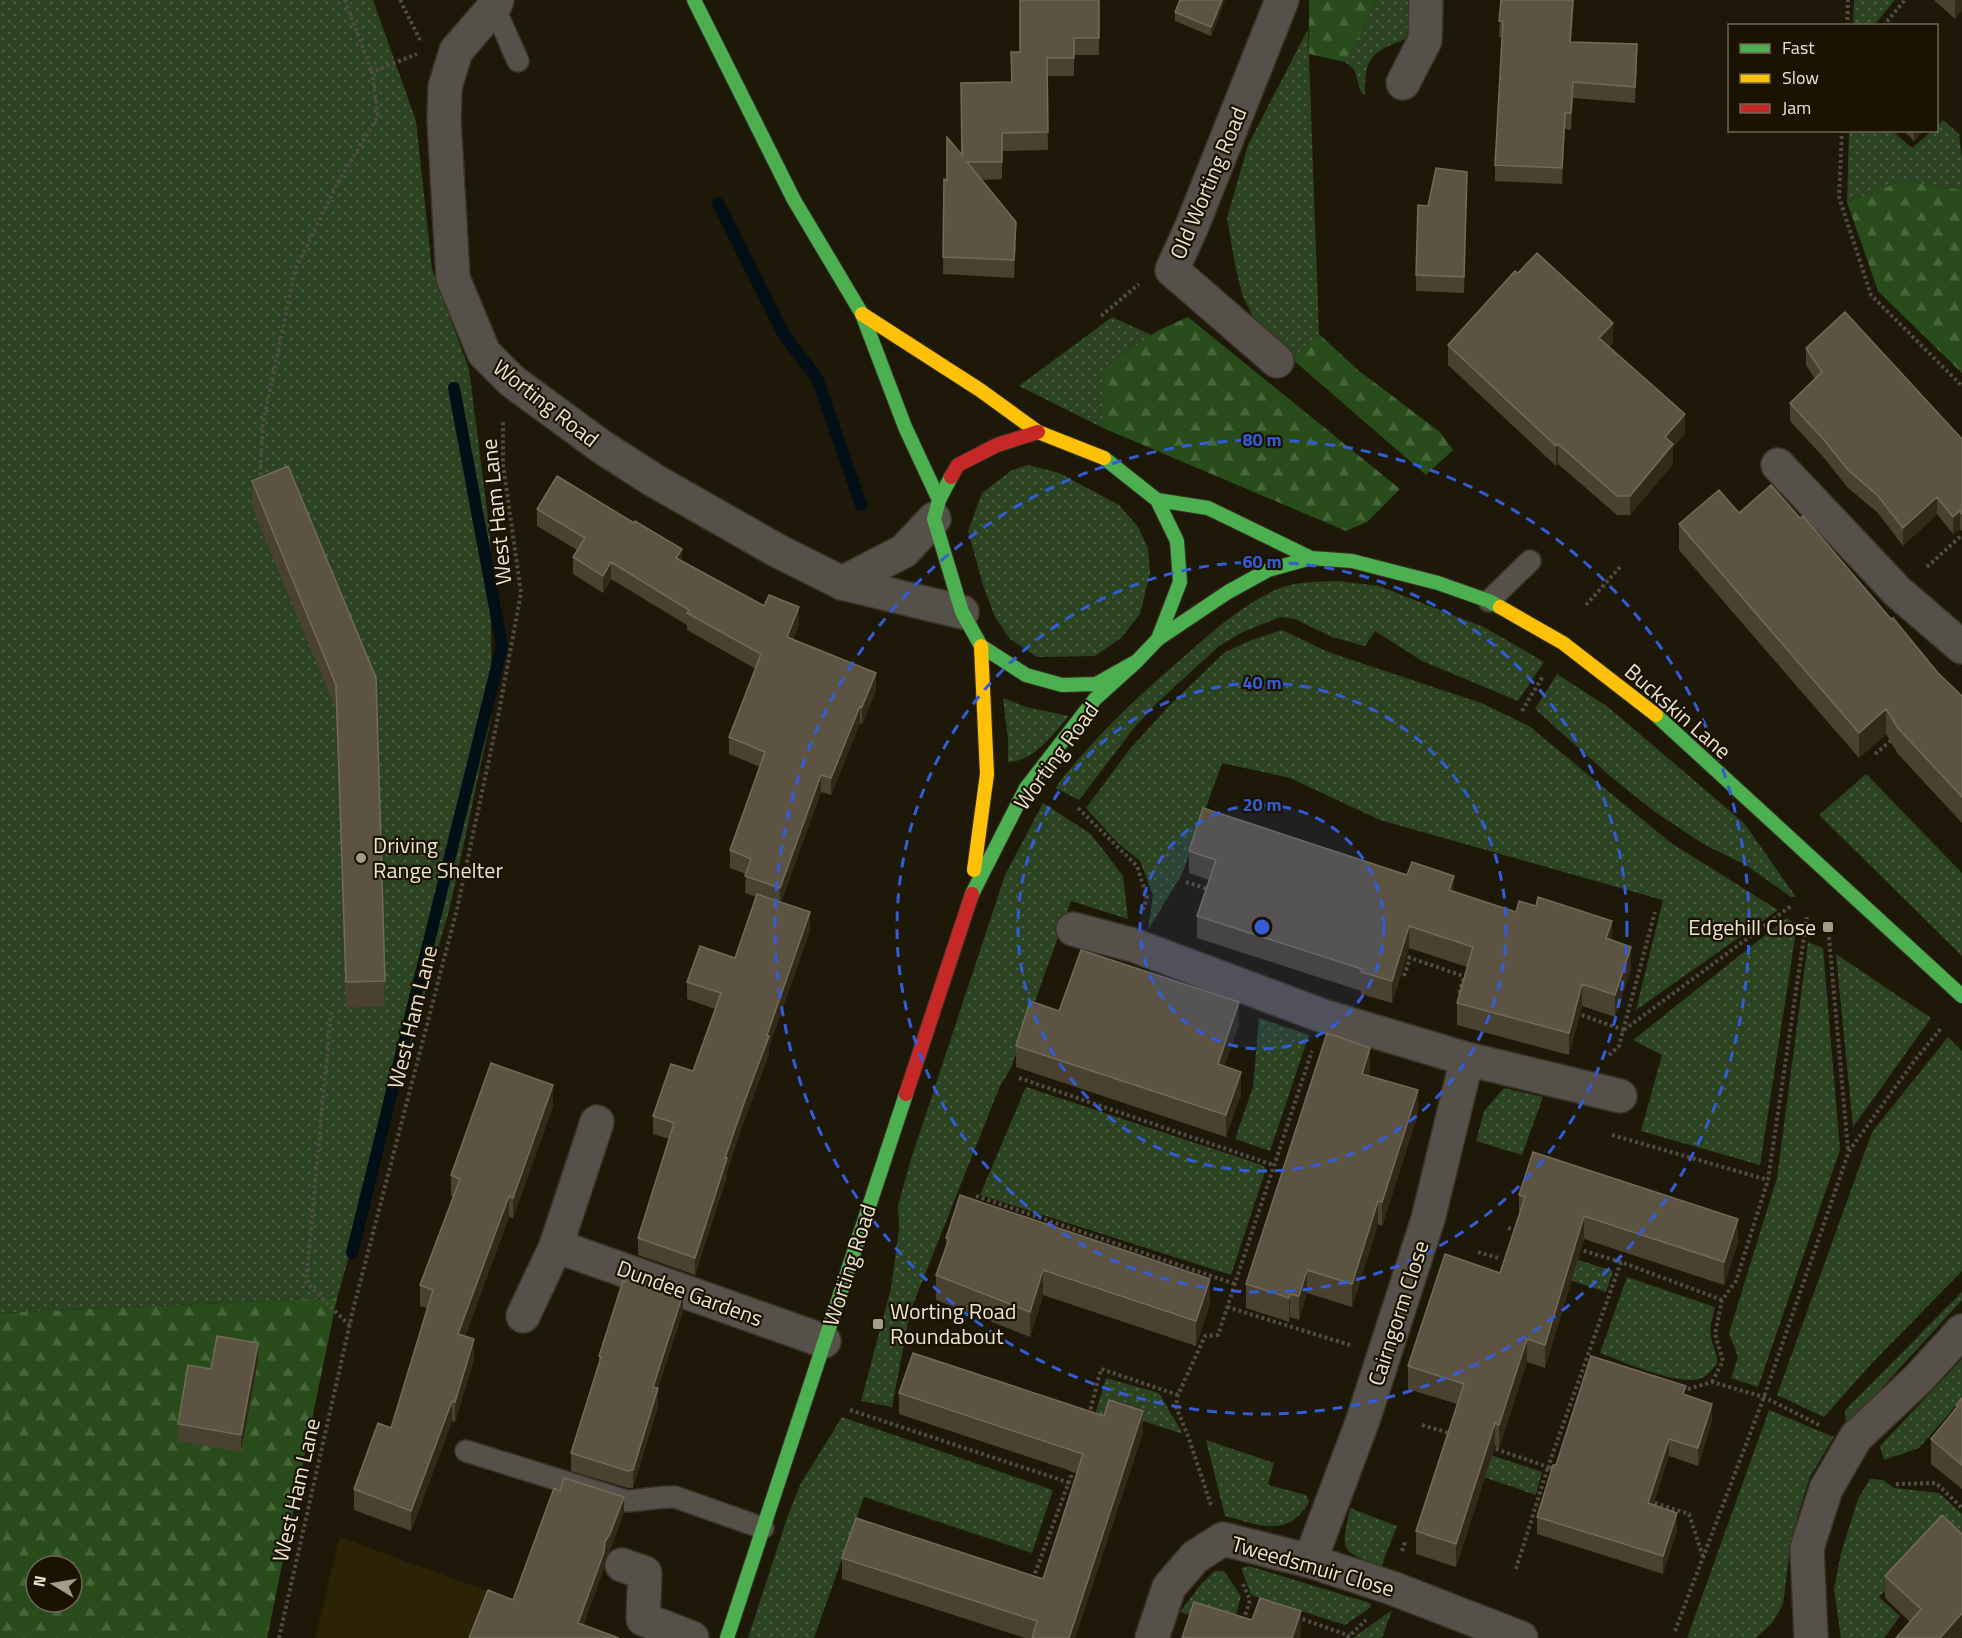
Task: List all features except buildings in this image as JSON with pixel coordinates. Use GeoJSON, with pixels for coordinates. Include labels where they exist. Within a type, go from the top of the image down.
{"type":"FeatureCollection","features":[{"type":"Feature","properties":{"kind":"main road"},"geometry":{"type":"LineString","coordinates":[[694,0],[794,200],[862,314],[937,509],[962,612],[981,646],[1026,675],[1062,685],[1096,684],[1137,661],[1158,639],[1180,582],[1177,541],[1157,500],[1107,459],[1038,432],[980,390],[862,314]]}},
{"type":"Feature","properties":{"kind":"main road"},"geometry":{"type":"LineString","coordinates":[[937,509],[958,465],[996,445],[1038,432]]}},
{"type":"Feature","properties":{"kind":"main road","name":"Buckskin Lane"},"geometry":{"type":"LineString","coordinates":[[1157,500],[1208,508],[1311,558]]}},
{"type":"Feature","properties":{"kind":"main road","name":"Buckskin Lane"},"geometry":{"type":"LineString","coordinates":[[1158,639],[1228,592],[1268,570],[1311,558],[1352,561],[1438,583],[1489,602],[1563,643],[1654,713],[1962,996]]}},
{"type":"Feature","properties":{"kind":"main road","name":"Worting Road"},"geometry":{"type":"LineString","coordinates":[[972,893],[987,774],[981,646]]}},
{"type":"Feature","properties":{"kind":"main road","name":"Worting Road"},"geometry":{"type":"LineString","coordinates":[[727,1638],[972,893],[1026,788],[1095,699],[1137,661]]}},
{"type":"Feature","properties":{"kind":"street","name":"Old Worting Road"},"geometry":{"type":"LineString","coordinates":[[1277,361],[1172,270],[1192,226],[1282,0]]}},
{"type":"Feature","properties":{"kind":"street"},"geometry":{"type":"LineString","coordinates":[[1403,83],[1425,40],[1425,0]]}},
{"type":"Feature","properties":{"kind":"street","name":"Worting Road"},"geometry":{"type":"LineString","coordinates":[[496,3],[456,51],[446,87],[444,120],[453,278],[484,353],[512,381],[637,470],[778,551],[842,584],[962,612]]}},
{"type":"Feature","properties":{"kind":"street"},"geometry":{"type":"LineString","coordinates":[[1778,465],[1898,592],[1962,647]]}},
{"type":"Feature","properties":{"kind":"street"},"geometry":{"type":"LineString","coordinates":[[842,584],[904,551],[937,509]]}},
{"type":"Feature","properties":{"kind":"street"},"geometry":{"type":"LineString","coordinates":[[1073,928],[1133,945],[1323,1016],[1467,1059],[1620,1096]]}},
{"type":"Feature","properties":{"kind":"street","name":"Cairngorm Close"},"geometry":{"type":"LineString","coordinates":[[1310,1562],[1363,1420],[1428,1219],[1467,1059]]}},
{"type":"Feature","properties":{"kind":"street"},"geometry":{"type":"LineString","coordinates":[[523,1316],[556,1246],[597,1122]]}},
{"type":"Feature","properties":{"kind":"street","name":"Dundee Gardens"},"geometry":{"type":"LineString","coordinates":[[556,1246],[824,1341]]}},
{"type":"Feature","properties":{"kind":"street"},"geometry":{"type":"LineString","coordinates":[[1808,1637],[1807,1548],[1826,1489],[1856,1437],[1918,1379],[1962,1331]]}},
{"type":"Feature","properties":{"kind":"street","name":"Tweedsmuir Close"},"geometry":{"type":"LineString","coordinates":[[1152,1638],[1169,1587],[1195,1557],[1223,1539],[1310,1562],[1392,1588],[1521,1638]]}},
{"type":"Feature","properties":{"kind":"street"},"geometry":{"type":"LineString","coordinates":[[622,1565],[645,1573],[643,1619],[692,1638]]}},
{"type":"Feature","properties":{"kind":"lane"},"geometry":{"type":"LineString","coordinates":[[496,3],[518,61]]}},
{"type":"Feature","properties":{"kind":"lane"},"geometry":{"type":"LineString","coordinates":[[1489,602],[1530,561]]}},
{"type":"Feature","properties":{"kind":"lane"},"geometry":{"type":"LineString","coordinates":[[466,1451],[626,1501],[641,1501],[661,1496],[675,1497],[763,1528]]}},
{"type":"Feature","properties":{"kind":"path"},"geometry":{"type":"LineString","coordinates":[[260,483],[263,423],[295,270],[337,184],[378,116],[372,72],[345,0]]}},
{"type":"Feature","properties":{"kind":"path"},"geometry":{"type":"LineString","coordinates":[[400,0],[420,41]]}},
{"type":"Feature","properties":{"kind":"path"},"geometry":{"type":"LineString","coordinates":[[1847,24],[1848,0]]}},
{"type":"Feature","properties":{"kind":"path"},"geometry":{"type":"LineString","coordinates":[[1885,24],[1905,0]]}},
{"type":"Feature","properties":{"kind":"path"},"geometry":{"type":"LineString","coordinates":[[372,72],[395,61],[425,52]]}},
{"type":"Feature","properties":{"kind":"path"},"geometry":{"type":"LineString","coordinates":[[1842,132],[1839,196],[1871,295],[1962,386]]}},
{"type":"Feature","properties":{"kind":"path"},"geometry":{"type":"LineString","coordinates":[[1101,316],[1143,280],[1172,270]]}},
{"type":"Feature","properties":{"kind":"path","name":"West Ham Lane"},"geometry":{"type":"LineString","coordinates":[[279,1638],[353,1310],[457,909],[498,717],[521,593],[503,464],[503,410]]}},
{"type":"Feature","properties":{"kind":"path"},"geometry":{"type":"LineString","coordinates":[[1898,592],[1962,536]]}},
{"type":"Feature","properties":{"kind":"path"},"geometry":{"type":"LineString","coordinates":[[1586,605],[1621,566]]}},
{"type":"Feature","properties":{"kind":"path"},"geometry":{"type":"LineString","coordinates":[[1522,711],[1544,674]]}},
{"type":"Feature","properties":{"kind":"path"},"geometry":{"type":"LineString","coordinates":[[1875,754],[1901,732]]}},
{"type":"Feature","properties":{"kind":"path"},"geometry":{"type":"LineString","coordinates":[[1078,808],[1137,866],[1147,897],[1133,945]]}},
{"type":"Feature","properties":{"kind":"path"},"geometry":{"type":"LineString","coordinates":[[1186,882],[1215,892]]}},
{"type":"Feature","properties":{"kind":"path"},"geometry":{"type":"LineString","coordinates":[[1624,1030],[1791,906]]}},
{"type":"Feature","properties":{"kind":"path"},"geometry":{"type":"LineString","coordinates":[[1624,1030],[1655,912]]}},
{"type":"Feature","properties":{"kind":"path"},"geometry":{"type":"LineString","coordinates":[[1712,1383],[1724,1361],[1715,1334],[1722,1300],[1736,1281],[1768,1180],[1807,917]]}},
{"type":"Feature","properties":{"kind":"path"},"geometry":{"type":"LineString","coordinates":[[1829,937],[1849,1151]]}},
{"type":"Feature","properties":{"kind":"path"},"geometry":{"type":"LineString","coordinates":[[1400,954],[1474,979]]}},
{"type":"Feature","properties":{"kind":"path"},"geometry":{"type":"LineString","coordinates":[[1404,976],[1410,958]]}},
{"type":"Feature","properties":{"kind":"path"},"geometry":{"type":"LineString","coordinates":[[1459,993],[1464,976]]}},
{"type":"Feature","properties":{"kind":"path"},"geometry":{"type":"LineString","coordinates":[[1569,1011],[1624,1030]]}},
{"type":"Feature","properties":{"kind":"path"},"geometry":{"type":"LineString","coordinates":[[331,1012],[306,1282],[350,1326]]}},
{"type":"Feature","properties":{"kind":"path"},"geometry":{"type":"LineString","coordinates":[[1241,1628],[1250,1600],[1223,1539],[1176,1407],[1178,1395],[1205,1336],[1218,1335],[1323,1016]]}},
{"type":"Feature","properties":{"kind":"path"},"geometry":{"type":"LineString","coordinates":[[1675,1631],[1764,1397],[1849,1151],[1914,1060],[1947,1021]]}},
{"type":"Feature","properties":{"kind":"path"},"geometry":{"type":"LineString","coordinates":[[1019,1077],[1273,1166]]}},
{"type":"Feature","properties":{"kind":"path"},"geometry":{"type":"LineString","coordinates":[[1612,1135],[1768,1180]]}},
{"type":"Feature","properties":{"kind":"path"},"geometry":{"type":"LineString","coordinates":[[975,1196],[1235,1284]]}},
{"type":"Feature","properties":{"kind":"path"},"geometry":{"type":"LineString","coordinates":[[1508,1228],[1520,1231]]}},
{"type":"Feature","properties":{"kind":"path"},"geometry":{"type":"LineString","coordinates":[[1576,1248],[1722,1300]]}},
{"type":"Feature","properties":{"kind":"path"},"geometry":{"type":"LineString","coordinates":[[1478,1252],[1498,1258]]}},
{"type":"Feature","properties":{"kind":"path"},"geometry":{"type":"LineString","coordinates":[[1516,1569],[1548,1467],[1620,1262]]}},
{"type":"Feature","properties":{"kind":"path"},"geometry":{"type":"LineString","coordinates":[[1227,1307],[1385,1356]]}},
{"type":"Feature","properties":{"kind":"path"},"geometry":{"type":"LineString","coordinates":[[1587,1358],[1597,1362]]}},
{"type":"Feature","properties":{"kind":"path"},"geometry":{"type":"LineString","coordinates":[[1086,1426],[1101,1369],[1178,1395]]}},
{"type":"Feature","properties":{"kind":"path"},"geometry":{"type":"LineString","coordinates":[[1672,1387],[1688,1389],[1712,1383],[1764,1397],[1821,1426]]}},
{"type":"Feature","properties":{"kind":"path"},"geometry":{"type":"LineString","coordinates":[[850,1410],[1070,1483]]}},
{"type":"Feature","properties":{"kind":"path"},"geometry":{"type":"LineString","coordinates":[[1422,1425],[1462,1438]]}},
{"type":"Feature","properties":{"kind":"path"},"geometry":{"type":"LineString","coordinates":[[1484,1445],[1559,1470]]}},
{"type":"Feature","properties":{"kind":"path"},"geometry":{"type":"LineString","coordinates":[[1032,1583],[1070,1483],[1076,1460]]}},
{"type":"Feature","properties":{"kind":"path"},"geometry":{"type":"LineString","coordinates":[[1896,1484],[1936,1483],[1962,1508]]}},
{"type":"Feature","properties":{"kind":"path"},"geometry":{"type":"LineString","coordinates":[[1646,1500],[1689,1514],[1703,1557]]}},
{"type":"Feature","properties":{"kind":"path"},"geometry":{"type":"LineString","coordinates":[[1250,1600],[1261,1604]]}},
{"type":"Feature","properties":{"kind":"path"},"geometry":{"type":"LineString","coordinates":[[1294,1616],[1350,1636],[1347,1638]]}},
{"type":"Feature","properties":{"kind":"shaded area"},"geometry":{"type":"Polygon","coordinates":[[[340,1537],[615,1638],[315,1638],[340,1537]]]}},
{"type":"Feature","properties":{"kind":"green space"},"geometry":{"type":"Polygon","coordinates":[[[0,0],[373,0],[416,121],[432,269],[469,369],[490,534],[492,713],[450,907],[337,1298],[0,1313],[0,0]]]}},
{"type":"Feature","properties":{"kind":"green space"},"geometry":{"type":"Polygon","coordinates":[[[1309,0],[1375,0],[1345,62],[1309,54],[1309,0]]]}},
{"type":"Feature","properties":{"kind":"green space"},"geometry":{"type":"Polygon","coordinates":[[[1375,0],[1413,0],[1412,35],[1374,55],[1366,73],[1365,95],[1361,92],[1354,69],[1345,62],[1375,0]]]}},
{"type":"Feature","properties":{"kind":"green space"},"geometry":{"type":"Polygon","coordinates":[[[1854,0],[1895,0],[1875,24],[1853,24],[1854,0]]]}},
{"type":"Feature","properties":{"kind":"green space"},"geometry":{"type":"Polygon","coordinates":[[[1308,29],[1319,334],[1292,359],[1256,323],[1243,297],[1227,218],[1248,145],[1308,29]]]}},
{"type":"Feature","properties":{"kind":"green space"},"geometry":{"type":"Polygon","coordinates":[[[1943,120],[1959,134],[1962,190],[1902,181],[1847,202],[1849,132],[1893,132],[1912,148],[1931,132],[1938,132],[1938,125],[1943,120]]]}},
{"type":"Feature","properties":{"kind":"green space"},"geometry":{"type":"Polygon","coordinates":[[[1902,181],[1962,190],[1962,373],[1878,291],[1847,202],[1902,181]]]}},
{"type":"Feature","properties":{"kind":"green space"},"geometry":{"type":"Polygon","coordinates":[[[1112,317],[1154,336],[1105,418],[1103,428],[1019,386],[1112,317]]]}},
{"type":"Feature","properties":{"kind":"green space"},"geometry":{"type":"Polygon","coordinates":[[[1188,317],[1400,489],[1367,522],[1346,531],[1103,428],[1104,369],[1157,331],[1188,317]]]}},
{"type":"Feature","properties":{"kind":"green space"},"geometry":{"type":"Polygon","coordinates":[[[1319,334],[1358,370],[1440,432],[1453,450],[1426,475],[1292,359],[1319,334]]]}},
{"type":"Feature","properties":{"kind":"green space"},"geometry":{"type":"Polygon","coordinates":[[[1028,465],[1059,473],[1119,505],[1138,527],[1148,548],[1150,573],[1140,614],[1121,638],[1095,656],[1037,657],[1010,639],[995,617],[983,585],[968,531],[982,493],[1012,470],[1028,465]]]}},
{"type":"Feature","properties":{"kind":"green space"},"geometry":{"type":"Polygon","coordinates":[[[1339,581],[1379,586],[1484,627],[1544,662],[1518,701],[1422,661],[1375,631],[1365,646],[1332,637],[1295,619],[1280,617],[1243,632],[1219,646],[1157,703],[1134,728],[1079,800],[1055,788],[1085,752],[1134,701],[1231,617],[1254,601],[1280,588],[1302,583],[1339,581]]]}},
{"type":"Feature","properties":{"kind":"green space"},"geometry":{"type":"Polygon","coordinates":[[[1282,630],[1328,652],[1481,703],[1529,726],[1671,843],[1778,910],[1636,1010],[1663,900],[1380,820],[1290,778],[1222,763],[1182,874],[1148,930],[1153,895],[1140,861],[1117,842],[1086,808],[1129,750],[1169,706],[1225,652],[1282,630]]]}},
{"type":"Feature","properties":{"kind":"green space"},"geometry":{"type":"Polygon","coordinates":[[[1557,674],[1608,707],[1744,823],[1796,897],[1791,897],[1746,865],[1705,845],[1655,812],[1610,776],[1535,709],[1557,674]]]}},
{"type":"Feature","properties":{"kind":"green space"},"geometry":{"type":"Polygon","coordinates":[[[1003,698],[1026,707],[1069,716],[1035,752],[1027,757],[1008,762],[1003,698]]]}},
{"type":"Feature","properties":{"kind":"green space"},"geometry":{"type":"Polygon","coordinates":[[[1866,774],[1962,873],[1962,956],[1819,815],[1866,774]]]}},
{"type":"Feature","properties":{"kind":"green space"},"geometry":{"type":"Polygon","coordinates":[[[1043,803],[1091,834],[1123,876],[1128,919],[1071,901],[1011,1068],[1000,1086],[910,1312],[892,1407],[861,1401],[891,1288],[899,1229],[898,1205],[911,1159],[1005,875],[1043,803]]]}},
{"type":"Feature","properties":{"kind":"green space"},"geometry":{"type":"Polygon","coordinates":[[[1787,918],[1797,925],[1760,1165],[1641,1131],[1662,1055],[1633,1040],[1787,918]]]}},
{"type":"Feature","properties":{"kind":"green space"},"geometry":{"type":"Polygon","coordinates":[[[1808,942],[1823,948],[1840,1150],[1758,1387],[1731,1378],[1738,1357],[1729,1333],[1777,1178],[1808,942]]]}},
{"type":"Feature","properties":{"kind":"green space"},"geometry":{"type":"Polygon","coordinates":[[[1836,954],[1931,1018],[1853,1127],[1836,954]]]}},
{"type":"Feature","properties":{"kind":"green space"},"geometry":{"type":"Polygon","coordinates":[[[1259,1018],[1309,1035],[1270,1151],[1235,1139],[1253,1087],[1259,1018]]]}},
{"type":"Feature","properties":{"kind":"green space"},"geometry":{"type":"Polygon","coordinates":[[[1948,1037],[1962,1051],[1962,1271],[1873,1362],[1824,1417],[1777,1395],[1872,1132],[1948,1037]]]}},
{"type":"Feature","properties":{"kind":"green space"},"geometry":{"type":"Polygon","coordinates":[[[1026,1087],[1262,1165],[1266,1169],[1231,1275],[980,1195],[1026,1087]]]}},
{"type":"Feature","properties":{"kind":"green space"},"geometry":{"type":"Polygon","coordinates":[[[1504,1088],[1543,1097],[1522,1155],[1476,1141],[1484,1111],[1504,1088]]]}},
{"type":"Feature","properties":{"kind":"green space"},"geometry":{"type":"Polygon","coordinates":[[[1512,1239],[1613,1271],[1606,1292],[1506,1259],[1512,1239]]]}},
{"type":"Feature","properties":{"kind":"green space"},"geometry":{"type":"Polygon","coordinates":[[[1627,1277],[1715,1307],[1711,1333],[1717,1364],[1706,1376],[1695,1380],[1668,1377],[1600,1353],[1627,1277]]]}},
{"type":"Feature","properties":{"kind":"green space"},"geometry":{"type":"Polygon","coordinates":[[[1962,1292],[1962,1300],[1846,1427],[1845,1410],[1962,1292]]]}},
{"type":"Feature","properties":{"kind":"green space"},"geometry":{"type":"Polygon","coordinates":[[[337,1298],[267,1638],[0,1638],[0,1313],[337,1298]]]}},
{"type":"Feature","properties":{"kind":"green space"},"geometry":{"type":"Polygon","coordinates":[[[1962,1359],[1962,1399],[1919,1448],[1884,1460],[1880,1446],[1962,1359]]]}},
{"type":"Feature","properties":{"kind":"green space"},"geometry":{"type":"Polygon","coordinates":[[[1106,1378],[1159,1393],[1183,1434],[1112,1411],[1106,1425],[1093,1421],[1106,1378]]]}},
{"type":"Feature","properties":{"kind":"green space"},"geometry":{"type":"Polygon","coordinates":[[[1769,1410],[1834,1437],[1810,1477],[1802,1502],[1791,1540],[1783,1604],[1772,1623],[1756,1638],[1687,1638],[1769,1410]]]}},
{"type":"Feature","properties":{"kind":"green space"},"geometry":{"type":"Polygon","coordinates":[[[842,1417],[1053,1490],[1032,1553],[864,1497],[814,1638],[748,1638],[788,1515],[801,1483],[842,1417]]]}},
{"type":"Feature","properties":{"kind":"green space"},"geometry":{"type":"Polygon","coordinates":[[[1206,1440],[1274,1463],[1268,1485],[1306,1495],[1309,1502],[1301,1514],[1292,1521],[1272,1526],[1225,1516],[1206,1440]]]}},
{"type":"Feature","properties":{"kind":"green space"},"geometry":{"type":"Polygon","coordinates":[[[1446,1440],[1542,1472],[1536,1495],[1439,1462],[1446,1440]]]}},
{"type":"Feature","properties":{"kind":"green space"},"geometry":{"type":"Polygon","coordinates":[[[1870,1479],[1883,1480],[1894,1488],[1939,1493],[1962,1514],[1962,1551],[1941,1531],[1879,1597],[1900,1616],[1884,1638],[1841,1638],[1834,1589],[1841,1553],[1858,1499],[1870,1479]]]}},
{"type":"Feature","properties":{"kind":"green space"},"geometry":{"type":"Polygon","coordinates":[[[1350,1508],[1397,1526],[1381,1567],[1357,1557],[1346,1548],[1345,1534],[1350,1508]]]}},
{"type":"Feature","properties":{"kind":"green space"},"geometry":{"type":"Polygon","coordinates":[[[1249,1566],[1370,1603],[1371,1607],[1345,1625],[1251,1595],[1241,1568],[1249,1566]]]}},
{"type":"Feature","properties":{"kind":"green space"},"geometry":{"type":"Polygon","coordinates":[[[1215,1571],[1224,1571],[1241,1596],[1232,1629],[1180,1612],[1202,1583],[1215,1571]]]}},
{"type":"Feature","properties":{"kind":"green space"},"geometry":{"type":"Polygon","coordinates":[[[1392,1610],[1382,1638],[1353,1638],[1392,1610]]]}},
{"type":"Feature","properties":{"kind":"waterway"},"geometry":{"type":"LineString","coordinates":[[718,203],[784,335],[817,378],[861,505]]}},
{"type":"Feature","properties":{"kind":"waterway"},"geometry":{"type":"LineString","coordinates":[[352,1253],[502,646],[454,388]]}},
{"type":"Feature","properties":{"kind":"traffic: fast"},"geometry":{"type":"LineString","coordinates":[[694,0],[794,200],[862,314],[905,427],[939,500]]}},
{"type":"Feature","properties":{"kind":"traffic: fast"},"geometry":{"type":"LineString","coordinates":[[951,477],[939,500],[934,519],[962,612],[981,646],[1026,675],[1062,685],[1096,684],[1137,661],[1158,639],[1180,582],[1177,541],[1157,500],[1104,458]]}},
{"type":"Feature","properties":{"kind":"traffic: fast"},"geometry":{"type":"LineString","coordinates":[[1157,500],[1208,508],[1311,558]]}},
{"type":"Feature","properties":{"kind":"traffic: fast"},"geometry":{"type":"LineString","coordinates":[[1158,639],[1228,592],[1268,570],[1311,558],[1352,561],[1438,583],[1500,607]]}},
{"type":"Feature","properties":{"kind":"traffic: fast"},"geometry":{"type":"LineString","coordinates":[[972,894],[1026,788],[1095,699],[1137,661]]}},
{"type":"Feature","properties":{"kind":"traffic: fast"},"geometry":{"type":"LineString","coordinates":[[1656,715],[1962,996]]}},
{"type":"Feature","properties":{"kind":"traffic: fast"},"geometry":{"type":"LineString","coordinates":[[727,1638],[906,1094]]}},
{"type":"Feature","properties":{"kind":"traffic: slow"},"geometry":{"type":"LineString","coordinates":[[862,314],[980,390],[1038,432],[1104,458]]}},
{"type":"Feature","properties":{"kind":"traffic: slow"},"geometry":{"type":"LineString","coordinates":[[1500,607],[1563,643],[1656,715]]}},
{"type":"Feature","properties":{"kind":"traffic: slow"},"geometry":{"type":"LineString","coordinates":[[974,870],[987,774],[981,646]]}},
{"type":"Feature","properties":{"kind":"traffic: jam"},"geometry":{"type":"LineString","coordinates":[[951,477],[958,465],[997,445],[1038,432]]}},
{"type":"Feature","properties":{"kind":"traffic: jam"},"geometry":{"type":"LineString","coordinates":[[906,1094],[972,894]]}},
{"type":"Feature","properties":{"kind":"place","name":"Driving Range Shelter"},"geometry":{"type":"Point","coordinates":[361,858]}},
{"type":"Feature","properties":{"kind":"place","name":"Edgehill Close"},"geometry":{"type":"Point","coordinates":[1828,927]}},
{"type":"Feature","properties":{"kind":"place","name":"Worting Road Roundabout"},"geometry":{"type":"Point","coordinates":[878,1324]}}]}
